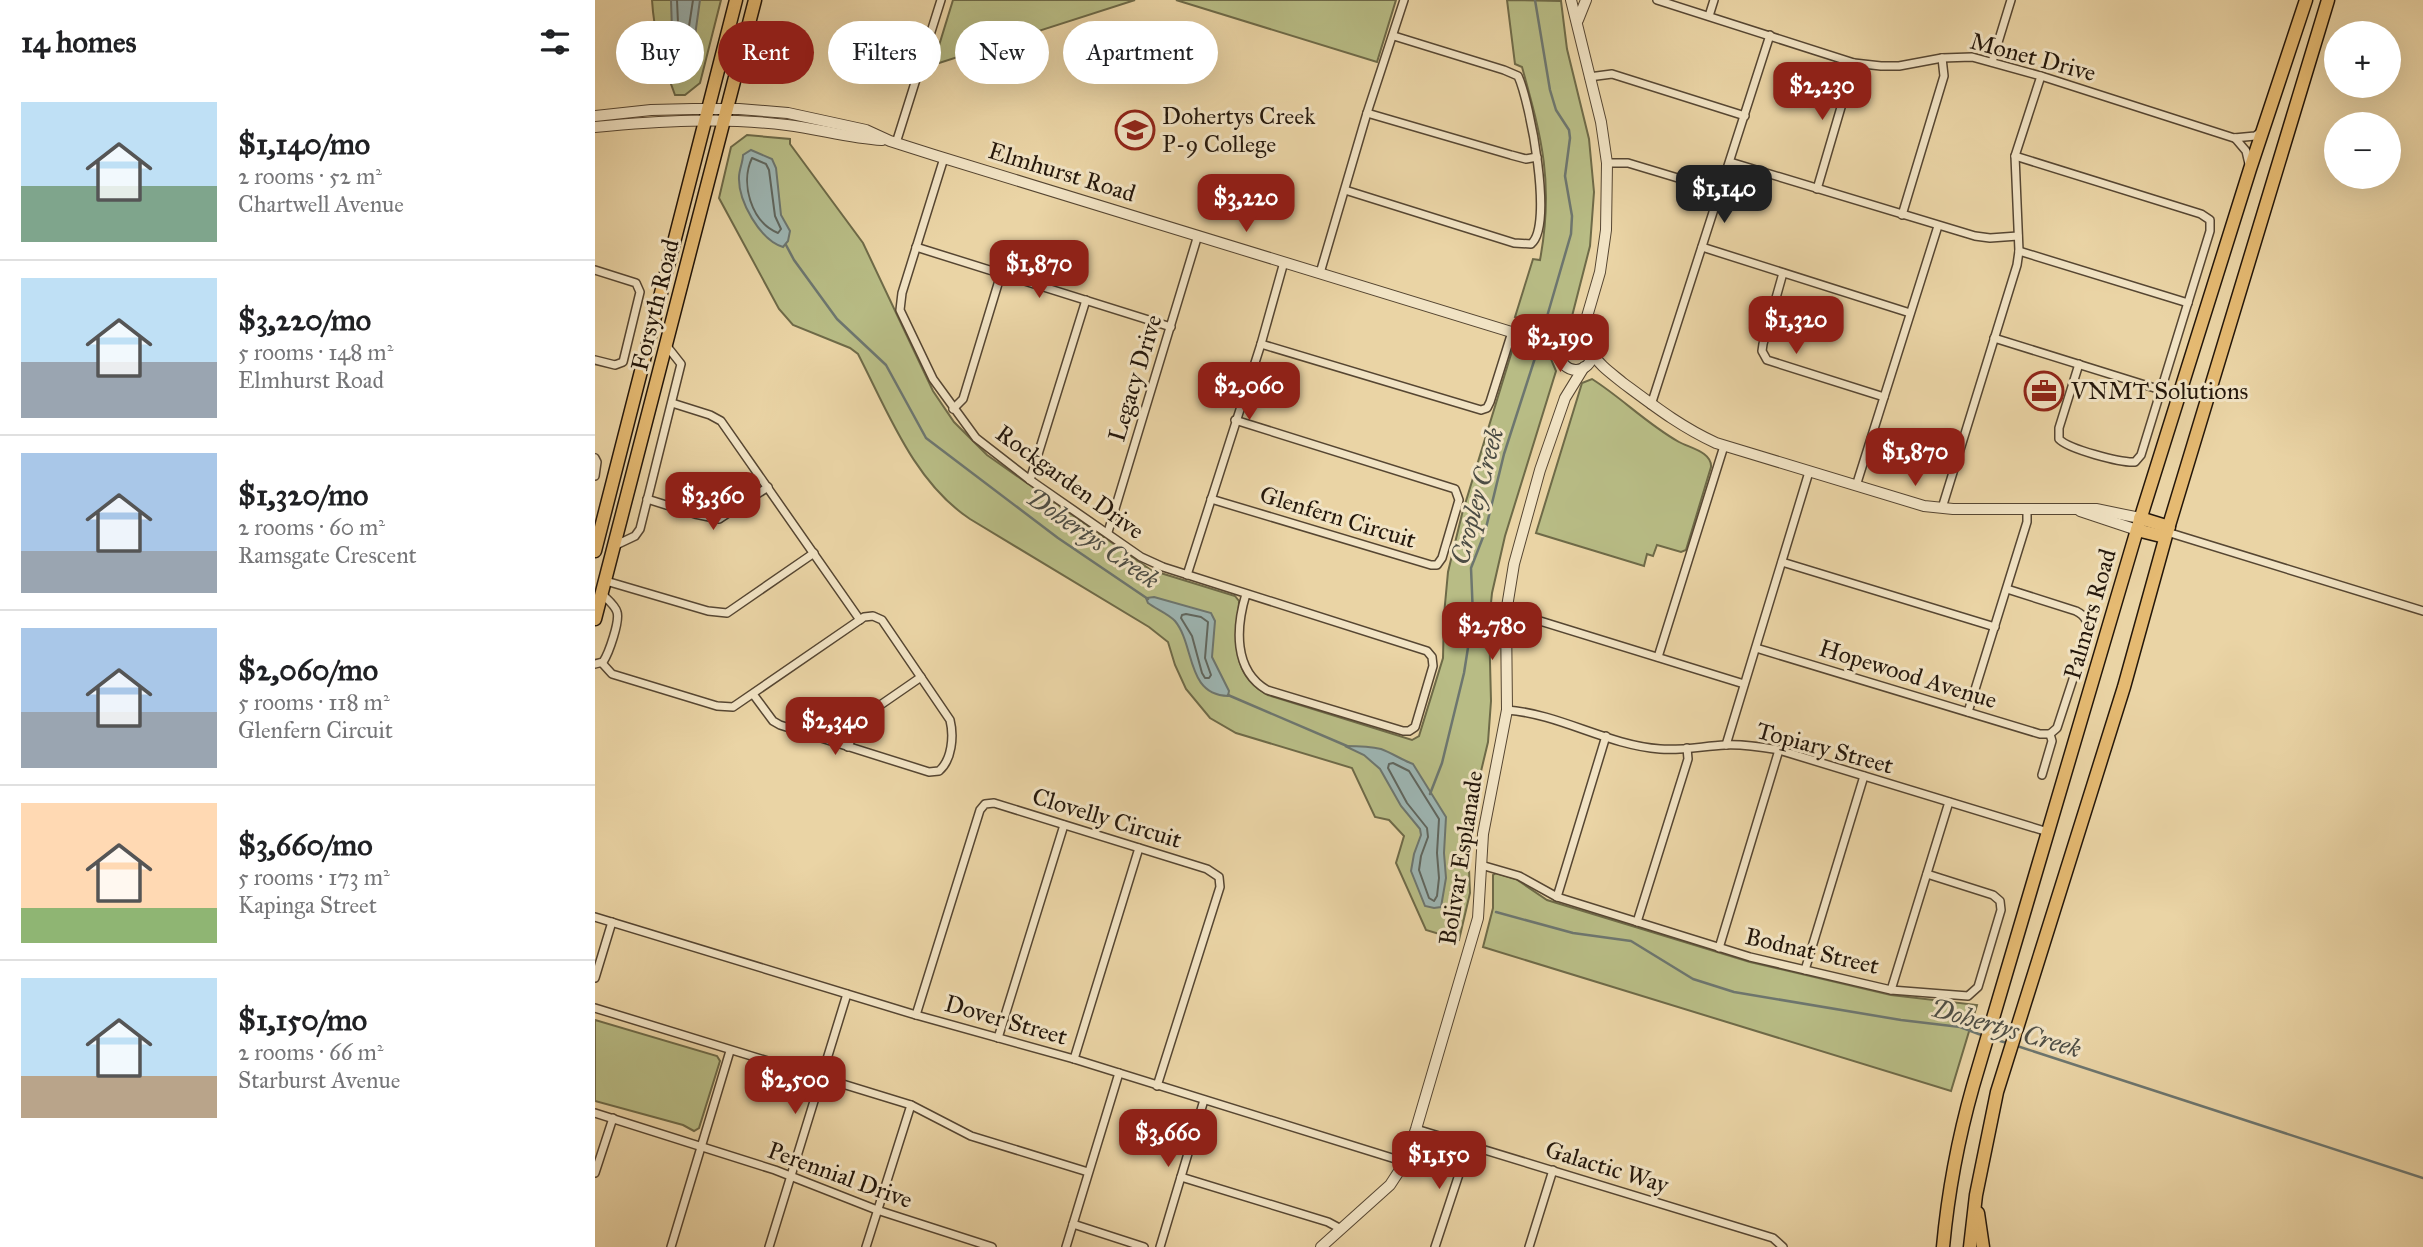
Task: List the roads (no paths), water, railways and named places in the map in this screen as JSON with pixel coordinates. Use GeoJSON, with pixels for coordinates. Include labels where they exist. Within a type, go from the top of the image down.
{"type":"FeatureCollection","features":[{"type":"Feature","properties":{"kind":"highway","name":"Forsyth Road"},"geometry":{"type":"LineString","coordinates":[[595,551],[738,0]]}},
{"type":"Feature","properties":{"kind":"highway","name":"Forsyth Road"},"geometry":{"type":"LineString","coordinates":[[595,619],[755,0]]}},
{"type":"Feature","properties":{"kind":"highway","name":"Palmers Road"},"geometry":{"type":"LineString","coordinates":[[1943,1247],[1961,1130],[1973,1086],[2139,524],[2306,0]]}},
{"type":"Feature","properties":{"kind":"highway"},"geometry":{"type":"LineString","coordinates":[[1970,1247],[1976,1195],[1997,1092],[2120,700],[2167,532],[2328,0]]}},
{"type":"Feature","properties":{"kind":"highway"},"geometry":{"type":"LineString","coordinates":[[2139,524],[2167,532]]}},
{"type":"Feature","properties":{"kind":"highway"},"geometry":{"type":"LineString","coordinates":[[1976,1195],[1983,1247]]}},
{"type":"Feature","properties":{"kind":"street"},"geometry":{"type":"LineString","coordinates":[[893,142],[941,0]]}},
{"type":"Feature","properties":{"kind":"street"},"geometry":{"type":"LineString","coordinates":[[1320,273],[1367,113],[1404,0]]}},
{"type":"Feature","properties":{"kind":"street"},"geometry":{"type":"LineString","coordinates":[[1571,0],[1601,122],[1607,163],[1606,230],[1600,272],[1586,320],[1561,350],[1562,359],[1572,369],[1584,367],[1607,371]]}},
{"type":"Feature","properties":{"kind":"street"},"geometry":{"type":"LineString","coordinates":[[1577,24],[1585,0]]}},
{"type":"Feature","properties":{"kind":"street","name":"Monet Drive"},"geometry":{"type":"LineString","coordinates":[[1657,0],[1854,63],[1890,66],[1942,58],[1972,57],[2041,76],[2235,138]]}},
{"type":"Feature","properties":{"kind":"street"},"geometry":{"type":"LineString","coordinates":[[1709,16],[1714,0]]}},
{"type":"Feature","properties":{"kind":"street"},"geometry":{"type":"LineString","coordinates":[[1992,62],[2011,0]]}},
{"type":"Feature","properties":{"kind":"street"},"geometry":{"type":"LineString","coordinates":[[1651,405],[1770,35]]}},
{"type":"Feature","properties":{"kind":"street"},"geometry":{"type":"LineString","coordinates":[[1345,190],[1514,243],[1531,244],[1538,235],[1541,186],[1522,86],[1517,75],[1394,36]]}},
{"type":"Feature","properties":{"kind":"street"},"geometry":{"type":"LineString","coordinates":[[1902,215],[1944,76],[1942,58]]}},
{"type":"Feature","properties":{"kind":"street"},"geometry":{"type":"LineString","coordinates":[[1817,189],[1854,63]]}},
{"type":"Feature","properties":{"kind":"street"},"geometry":{"type":"LineString","coordinates":[[1589,77],[1612,74],[1745,116]]}},
{"type":"Feature","properties":{"kind":"street"},"geometry":{"type":"LineString","coordinates":[[1942,508],[2017,265],[2019,251],[2015,156],[2041,76]]}},
{"type":"Feature","properties":{"kind":"street","name":"Elmhurst Road"},"geometry":{"type":"LineString","coordinates":[[595,116],[651,110],[706,115],[788,113],[866,130],[893,142],[944,158],[1544,342],[1568,341]]}},
{"type":"Feature","properties":{"kind":"street"},"geometry":{"type":"LineString","coordinates":[[1367,113],[1517,157],[1537,157]]}},
{"type":"Feature","properties":{"kind":"street","name":"Elmhurst Road"},"geometry":{"type":"LineString","coordinates":[[595,127],[706,115]]}},
{"type":"Feature","properties":{"kind":"street"},"geometry":{"type":"LineString","coordinates":[[2235,138],[2255,136],[2267,123]]}},
{"type":"Feature","properties":{"kind":"street"},"geometry":{"type":"LineString","coordinates":[[2235,138],[2246,151],[2250,169]]}},
{"type":"Feature","properties":{"kind":"street"},"geometry":{"type":"LineString","coordinates":[[2015,156],[2201,214],[2210,220],[2210,231],[2141,456],[2135,462],[2126,462],[2063,443],[2059,439],[2059,428],[2079,364]]}},
{"type":"Feature","properties":{"kind":"street","name":"Rockgarden Drive"},"geometry":{"type":"LineString","coordinates":[[944,158],[901,296],[900,310],[933,379],[976,438],[1030,480],[1152,563],[1423,649],[1432,657],[1433,666],[1416,723],[1409,731],[1403,732],[1267,690],[1249,676],[1242,657],[1242,613],[1246,594]]}},
{"type":"Feature","properties":{"kind":"street"},"geometry":{"type":"LineString","coordinates":[[1730,162],[1938,226],[1990,238],[2018,236]]}},
{"type":"Feature","properties":{"kind":"street"},"geometry":{"type":"LineString","coordinates":[[1607,163],[1628,163],[1721,191]]}},
{"type":"Feature","properties":{"kind":"street"},"geometry":{"type":"LineString","coordinates":[[1856,486],[1938,226]]}},
{"type":"Feature","properties":{"kind":"street","name":"Legacy Drive"},"geometry":{"type":"LineString","coordinates":[[1108,532],[1198,235]]}},
{"type":"Feature","properties":{"kind":"street"},"geometry":{"type":"LineString","coordinates":[[916,247],[1171,327]]}},
{"type":"Feature","properties":{"kind":"street"},"geometry":{"type":"LineString","coordinates":[[1702,247],[1910,313]]}},
{"type":"Feature","properties":{"kind":"street"},"geometry":{"type":"LineString","coordinates":[[2019,251],[2188,303]]}},
{"type":"Feature","properties":{"kind":"street"},"geometry":{"type":"LineString","coordinates":[[1187,575],[1261,344],[1284,262]]}},
{"type":"Feature","properties":{"kind":"street"},"geometry":{"type":"LineString","coordinates":[[595,270],[636,283],[640,292],[623,362],[615,365],[595,360]]}},
{"type":"Feature","properties":{"kind":"street"},"geometry":{"type":"LineString","coordinates":[[1783,273],[1763,344],[1762,351],[1767,360],[1884,397]]}},
{"type":"Feature","properties":{"kind":"street"},"geometry":{"type":"LineString","coordinates":[[953,409],[963,399],[1001,274]]}},
{"type":"Feature","properties":{"kind":"street"},"geometry":{"type":"LineString","coordinates":[[1030,480],[1086,300]]}},
{"type":"Feature","properties":{"kind":"street"},"geometry":{"type":"LineString","coordinates":[[1584,367],[1591,359],[1586,320]]}},
{"type":"Feature","properties":{"kind":"street"},"geometry":{"type":"LineString","coordinates":[[1261,344],[1481,411],[1487,408],[1490,402],[1512,332]]}},
{"type":"Feature","properties":{"kind":"street"},"geometry":{"type":"LineString","coordinates":[[1994,338],[2161,390]]}},
{"type":"Feature","properties":{"kind":"street"},"geometry":{"type":"LineString","coordinates":[[1568,341],[1582,339],[1607,371],[1651,405],[1697,435],[1724,446],[1909,502],[1942,508],[2096,509],[2139,524]]}},
{"type":"Feature","properties":{"kind":"street","name":"Elmhurst Road"},"geometry":{"type":"LineString","coordinates":[[1544,342],[1562,359]]}},
{"type":"Feature","properties":{"kind":"street"},"geometry":{"type":"LineString","coordinates":[[616,545],[638,533],[672,403],[681,364],[666,345]]}},
{"type":"Feature","properties":{"kind":"street","name":"Bolivar Esplanade"},"geometry":{"type":"LineString","coordinates":[[1562,359],[1566,372],[1565,398]]}},
{"type":"Feature","properties":{"kind":"street","name":"Bolivar Esplanade"},"geometry":{"type":"LineString","coordinates":[[1321,1247],[1390,1185],[1405,1162],[1475,932],[1481,901],[1482,834],[1507,710],[1506,613],[1514,564],[1526,515],[1565,398],[1584,367]]}},
{"type":"Feature","properties":{"kind":"street"},"geometry":{"type":"LineString","coordinates":[[672,403],[721,421],[860,620]]}},
{"type":"Feature","properties":{"kind":"street","name":"Glenfern Circuit"},"geometry":{"type":"LineString","coordinates":[[1211,499],[1431,565],[1437,565],[1442,558],[1459,500],[1455,489],[1235,420]]}},
{"type":"Feature","properties":{"kind":"street"},"geometry":{"type":"LineString","coordinates":[[1658,657],[1724,446]]}},
{"type":"Feature","properties":{"kind":"street"},"geometry":{"type":"LineString","coordinates":[[595,458],[595,475]]}},
{"type":"Feature","properties":{"kind":"street"},"geometry":{"type":"LineString","coordinates":[[1726,745],[1809,472]]}},
{"type":"Feature","properties":{"kind":"street"},"geometry":{"type":"LineString","coordinates":[[647,499],[719,519],[768,487]]}},
{"type":"Feature","properties":{"kind":"street"},"geometry":{"type":"LineString","coordinates":[[1968,712],[2027,522],[2027,508]]}},
{"type":"Feature","properties":{"kind":"street"},"geometry":{"type":"LineString","coordinates":[[2167,532],[2423,611]]}},
{"type":"Feature","properties":{"kind":"street"},"geometry":{"type":"LineString","coordinates":[[604,587],[727,613],[814,553]]}},
{"type":"Feature","properties":{"kind":"street"},"geometry":{"type":"LineString","coordinates":[[1782,562],[1996,627]]}},
{"type":"Feature","properties":{"kind":"street"},"geometry":{"type":"LineString","coordinates":[[604,587],[618,618],[607,656],[598,664],[613,674],[716,706],[733,707],[860,620],[873,615],[882,620],[950,720],[952,738],[946,763],[939,771],[929,772],[773,721],[753,694]]}},
{"type":"Feature","properties":{"kind":"street"},"geometry":{"type":"LineString","coordinates":[[2007,589],[2083,614],[2088,625],[2088,633],[2057,728],[2050,734],[2052,741],[2042,775]]}},
{"type":"Feature","properties":{"kind":"street"},"geometry":{"type":"LineString","coordinates":[[1506,613],[1524,616],[1744,684]]}},
{"type":"Feature","properties":{"kind":"street","name":"Hopewood Avenue"},"geometry":{"type":"LineString","coordinates":[[1756,648],[2040,734],[2050,734]]}},
{"type":"Feature","properties":{"kind":"street"},"geometry":{"type":"LineString","coordinates":[[848,747],[863,717],[921,677]]}},
{"type":"Feature","properties":{"kind":"street","name":"Topiary Street"},"geometry":{"type":"LineString","coordinates":[[1507,710],[1523,711],[1661,750],[1726,745],[1779,750],[2049,832]]}},
{"type":"Feature","properties":{"kind":"street"},"geometry":{"type":"LineString","coordinates":[[1557,897],[1607,736]]}},
{"type":"Feature","properties":{"kind":"street"},"geometry":{"type":"LineString","coordinates":[[1637,922],[1688,759],[1687,748]]}},
{"type":"Feature","properties":{"kind":"street"},"geometry":{"type":"LineString","coordinates":[[1719,948],[1779,750]]}},
{"type":"Feature","properties":{"kind":"street"},"geometry":{"type":"LineString","coordinates":[[1805,970],[1864,776]]}},
{"type":"Feature","properties":{"kind":"street"},"geometry":{"type":"LineString","coordinates":[[1891,990],[1949,802]]}},
{"type":"Feature","properties":{"kind":"street","name":"Clovelly Circuit"},"geometry":{"type":"LineString","coordinates":[[916,1015],[982,807],[994,803],[1212,871],[1220,882],[1157,1086]]}},
{"type":"Feature","properties":{"kind":"street"},"geometry":{"type":"LineString","coordinates":[[998,1038],[1064,825]]}},
{"type":"Feature","properties":{"kind":"street"},"geometry":{"type":"LineString","coordinates":[[1074,1059],[1139,848]]}},
{"type":"Feature","properties":{"kind":"street","name":"Bodnat Street"},"geometry":{"type":"LineString","coordinates":[[1481,865],[1508,872],[1557,897],[1719,948],[1891,990],[1968,996],[1978,987],[2001,910],[2000,901],[1993,895],[1927,874]]}},
{"type":"Feature","properties":{"kind":"street","name":"Dover Street"},"geometry":{"type":"LineString","coordinates":[[595,917],[916,1015],[1074,1059],[1405,1162]]}},
{"type":"Feature","properties":{"kind":"street"},"geometry":{"type":"LineString","coordinates":[[595,978],[612,922]]}},
{"type":"Feature","properties":{"kind":"street"},"geometry":{"type":"LineString","coordinates":[[769,1247],[847,994]]}},
{"type":"Feature","properties":{"kind":"street"},"geometry":{"type":"LineString","coordinates":[[595,1009],[911,1105],[971,1136],[1088,1172]]}},
{"type":"Feature","properties":{"kind":"street"},"geometry":{"type":"LineString","coordinates":[[671,1247],[730,1051]]}},
{"type":"Feature","properties":{"kind":"street"},"geometry":{"type":"LineString","coordinates":[[1066,1247],[1119,1073]]}},
{"type":"Feature","properties":{"kind":"street"},"geometry":{"type":"LineString","coordinates":[[1160,1247],[1204,1100]]}},
{"type":"Feature","properties":{"kind":"street"},"geometry":{"type":"LineString","coordinates":[[866,1247],[911,1105]]}},
{"type":"Feature","properties":{"kind":"street","name":"Perennial Drive"},"geometry":{"type":"LineString","coordinates":[[595,1113],[702,1145],[877,1210],[992,1247]]}},
{"type":"Feature","properties":{"kind":"street"},"geometry":{"type":"LineString","coordinates":[[595,1173],[613,1118]]}},
{"type":"Feature","properties":{"kind":"street","name":"Galactic Way"},"geometry":{"type":"LineString","coordinates":[[1416,1129],[1773,1238],[1783,1247]]}},
{"type":"Feature","properties":{"kind":"street"},"geometry":{"type":"LineString","coordinates":[[1435,1247],[1469,1144]]}},
{"type":"Feature","properties":{"kind":"street"},"geometry":{"type":"LineString","coordinates":[[1529,1247],[1553,1170]]}},
{"type":"Feature","properties":{"kind":"street"},"geometry":{"type":"LineString","coordinates":[[1181,1177],[1328,1222],[1341,1229]]}},
{"type":"Feature","properties":{"kind":"street"},"geometry":{"type":"LineString","coordinates":[[1073,1224],[1144,1247]]}},
{"type":"Feature","properties":{"kind":"water"},"geometry":{"type":"Polygon","coordinates":[[[671,0],[700,0],[697,21],[672,21],[671,0]]]}},
{"type":"Feature","properties":{"kind":"water"},"geometry":{"type":"Polygon","coordinates":[[[751,150],[772,159],[776,168],[781,215],[790,231],[788,241],[783,247],[774,243],[759,228],[742,197],[739,177],[743,155],[751,150]]]}},
{"type":"Feature","properties":{"kind":"water"},"geometry":{"type":"Polygon","coordinates":[[[1154,597],[1211,613],[1215,621],[1212,657],[1229,691],[1228,696],[1214,693],[1198,678],[1175,621],[1148,603],[1146,598],[1154,597]]]}},
{"type":"Feature","properties":{"kind":"water"},"geometry":{"type":"Polygon","coordinates":[[[1345,746],[1381,749],[1413,764],[1446,817],[1446,878],[1441,907],[1425,906],[1411,871],[1421,835],[1420,829],[1401,806],[1380,769],[1364,755],[1345,746]]]}},
{"type":"Feature","properties":{"kind":"waterway","name":"Cropley Creek"},"geometry":{"type":"LineString","coordinates":[[1535,0],[1550,90],[1556,110],[1569,130],[1570,138],[1565,176],[1572,216],[1571,234],[1546,320]]}},
{"type":"Feature","properties":{"kind":"waterway","name":"Dohertys Creek"},"geometry":{"type":"LineString","coordinates":[[786,245],[837,319],[886,365],[926,438],[1058,538],[1148,599]]}},
{"type":"Feature","properties":{"kind":"waterway","name":"Cropley Creek"},"geometry":{"type":"LineString","coordinates":[[1430,794],[1442,763],[1464,673],[1473,616],[1471,568],[1485,532],[1504,454],[1535,358]]}},
{"type":"Feature","properties":{"kind":"waterway","name":"Dohertys Creek"},"geometry":{"type":"LineString","coordinates":[[1228,695],[1347,746]]}},
{"type":"Feature","properties":{"kind":"waterway","name":"Dohertys Creek"},"geometry":{"type":"LineString","coordinates":[[1496,912],[1573,933],[1631,941],[1693,979],[1734,992],[1901,1020],[1960,1027],[1984,1036]]}},
{"type":"Feature","properties":{"kind":"waterway","name":"Dohertys Creek"},"geometry":{"type":"LineString","coordinates":[[1990,1038],[2007,1043]]}},
{"type":"Feature","properties":{"kind":"waterway","name":"Dohertys Creek"},"geometry":{"type":"LineString","coordinates":[[2017,1046],[2423,1178]]}},
{"type":"Feature","properties":{"kind":"place","name":"Dohertys Creek P-9 College"},"geometry":{"type":"Point","coordinates":[1135,130]}},
{"type":"Feature","properties":{"kind":"place","name":"VNMT Solutions"},"geometry":{"type":"Point","coordinates":[2044,391]}}]}
